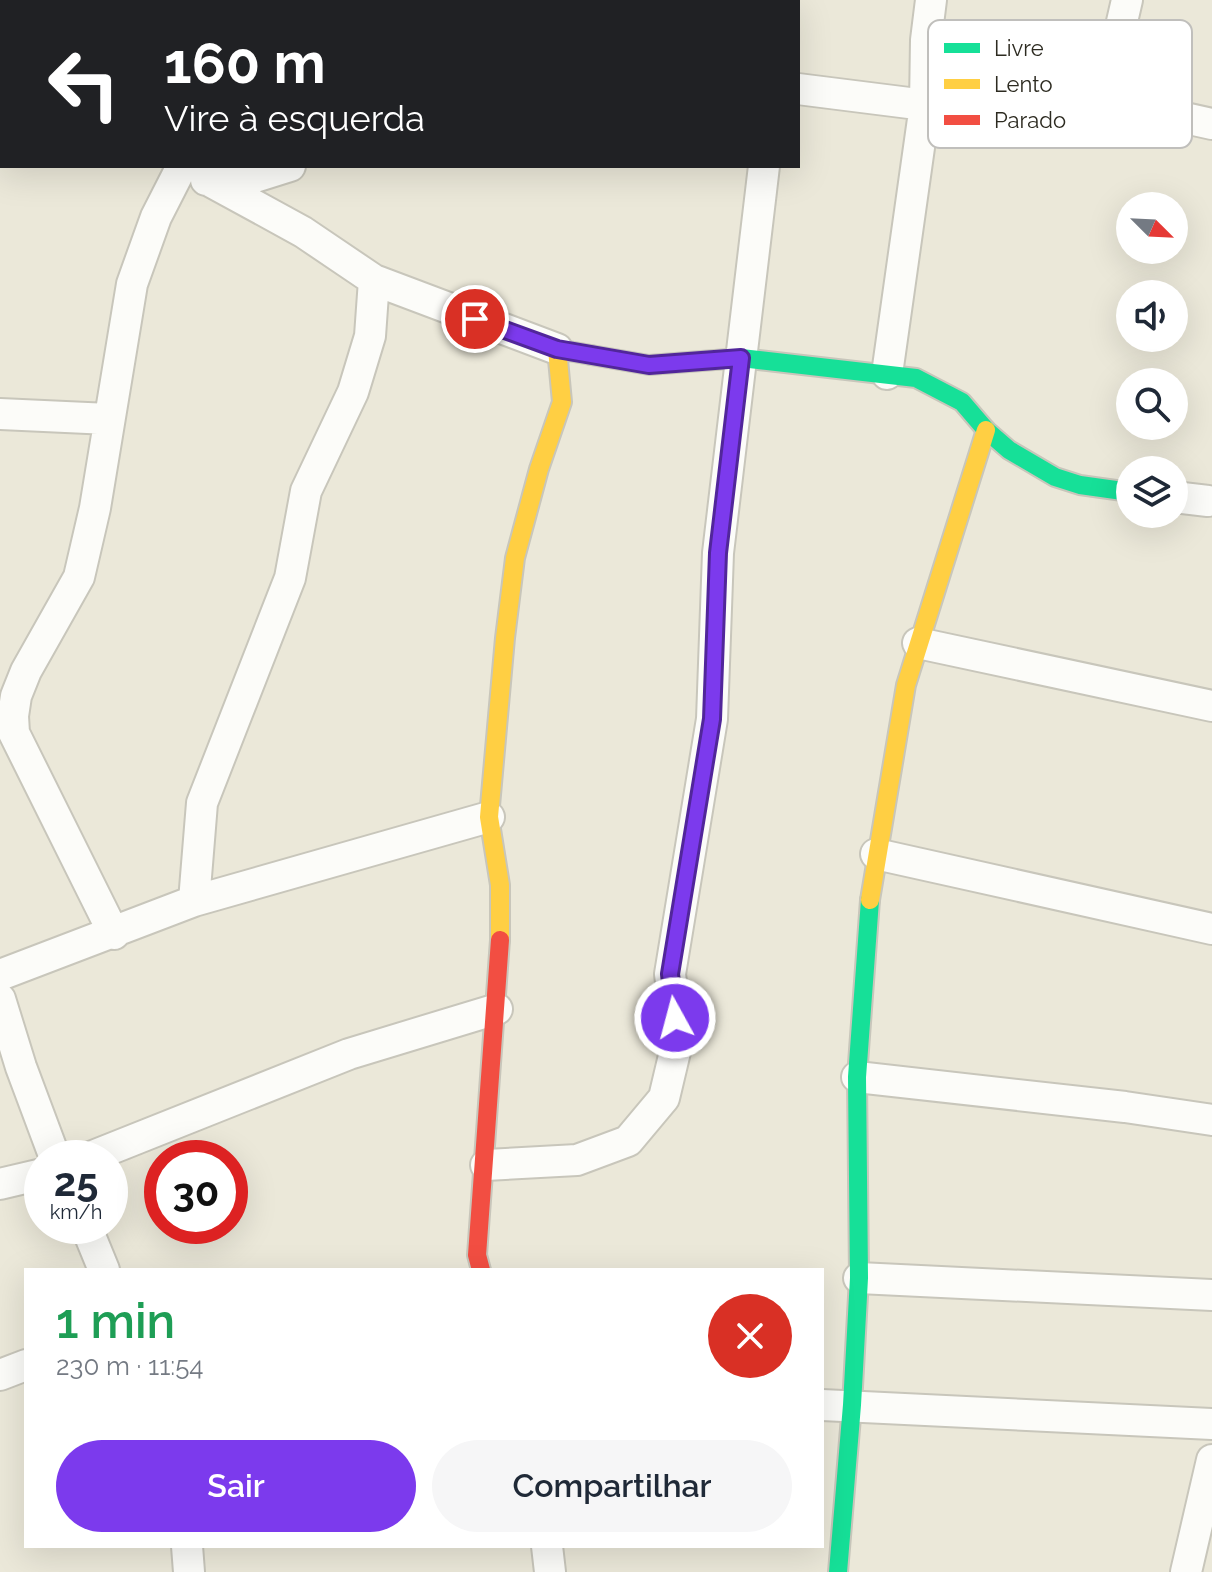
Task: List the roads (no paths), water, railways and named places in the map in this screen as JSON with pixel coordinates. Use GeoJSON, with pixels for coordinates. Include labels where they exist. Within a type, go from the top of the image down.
{"type":"FeatureCollection","features":[{"type":"Feature","properties":{"kind":"street"},"geometry":{"type":"LineString","coordinates":[[928,20],[931,0]]}},
{"type":"Feature","properties":{"kind":"street"},"geometry":{"type":"LineString","coordinates":[[1122,20],[1127,0]]}},
{"type":"Feature","properties":{"kind":"street"},"geometry":{"type":"LineString","coordinates":[[887,374],[925,105],[928,24]]}},
{"type":"Feature","properties":{"kind":"street"},"geometry":{"type":"LineString","coordinates":[[800,89],[928,105]]}},
{"type":"Feature","properties":{"kind":"street"},"geometry":{"type":"LineString","coordinates":[[1192,120],[1212,124]]}},
{"type":"Feature","properties":{"kind":"street"},"geometry":{"type":"LineString","coordinates":[[183,171],[255,177],[284,168]]}},
{"type":"Feature","properties":{"kind":"street"},"geometry":{"type":"LineString","coordinates":[[486,1165],[577,1160],[628,1141],[664,1098],[678,1039],[670,974],[712,719],[718,553],[764,168]]}},
{"type":"Feature","properties":{"kind":"street"},"geometry":{"type":"LineString","coordinates":[[183,171],[303,232],[374,280],[557,349],[649,365],[741,358],[916,378],[962,402],[986,430],[1009,450],[1055,477],[1080,485],[1116,490]]}},
{"type":"Feature","properties":{"kind":"street"},"geometry":{"type":"LineString","coordinates":[[114,934],[14,733],[13,716],[16,696],[26,671],[79,577],[95,508],[132,284],[156,217],[183,171]]}},
{"type":"Feature","properties":{"kind":"street"},"geometry":{"type":"LineString","coordinates":[[194,901],[202,803],[290,578],[306,491],[353,392],[370,336],[374,280]]}},
{"type":"Feature","properties":{"kind":"street"},"geometry":{"type":"LineString","coordinates":[[480,1268],[477,1255],[497,1009],[500,885],[489,817],[515,558],[539,469],[562,402],[557,349]]}},
{"type":"Feature","properties":{"kind":"street"},"geometry":{"type":"LineString","coordinates":[[0,414],[109,419]]}},
{"type":"Feature","properties":{"kind":"street"},"geometry":{"type":"LineString","coordinates":[[838,1572],[859,1278],[857,1077],[865,952],[876,854],[894,745],[918,643],[986,430]]}},
{"type":"Feature","properties":{"kind":"street"},"geometry":{"type":"LineString","coordinates":[[1188,499],[1208,501]]}},
{"type":"Feature","properties":{"kind":"street"},"geometry":{"type":"LineString","coordinates":[[918,643],[1212,706]]}},
{"type":"Feature","properties":{"kind":"street"},"geometry":{"type":"LineString","coordinates":[[0,975],[194,901],[489,817]]}},
{"type":"Feature","properties":{"kind":"street"},"geometry":{"type":"LineString","coordinates":[[876,854],[1212,929]]}},
{"type":"Feature","properties":{"kind":"street"},"geometry":{"type":"LineString","coordinates":[[0,999],[48,1140]]}},
{"type":"Feature","properties":{"kind":"street"},"geometry":{"type":"LineString","coordinates":[[128,1142],[349,1054],[497,1009]]}},
{"type":"Feature","properties":{"kind":"street"},"geometry":{"type":"LineString","coordinates":[[857,1077],[1125,1107],[1212,1120]]}},
{"type":"Feature","properties":{"kind":"street"},"geometry":{"type":"LineString","coordinates":[[0,1184],[24,1178]]}},
{"type":"Feature","properties":{"kind":"street"},"geometry":{"type":"LineString","coordinates":[[93,1244],[103,1268]]}},
{"type":"Feature","properties":{"kind":"street"},"geometry":{"type":"LineString","coordinates":[[859,1278],[1212,1295]]}},
{"type":"Feature","properties":{"kind":"street"},"geometry":{"type":"LineString","coordinates":[[0,1375],[24,1366]]}},
{"type":"Feature","properties":{"kind":"street"},"geometry":{"type":"LineString","coordinates":[[824,1405],[1212,1424]]}},
{"type":"Feature","properties":{"kind":"street"},"geometry":{"type":"LineString","coordinates":[[1186,1572],[1212,1460]]}},
{"type":"Feature","properties":{"kind":"street"},"geometry":{"type":"LineString","coordinates":[[187,1548],[189,1572]]}},
{"type":"Feature","properties":{"kind":"street"},"geometry":{"type":"LineString","coordinates":[[547,1548],[550,1572]]}}]}
